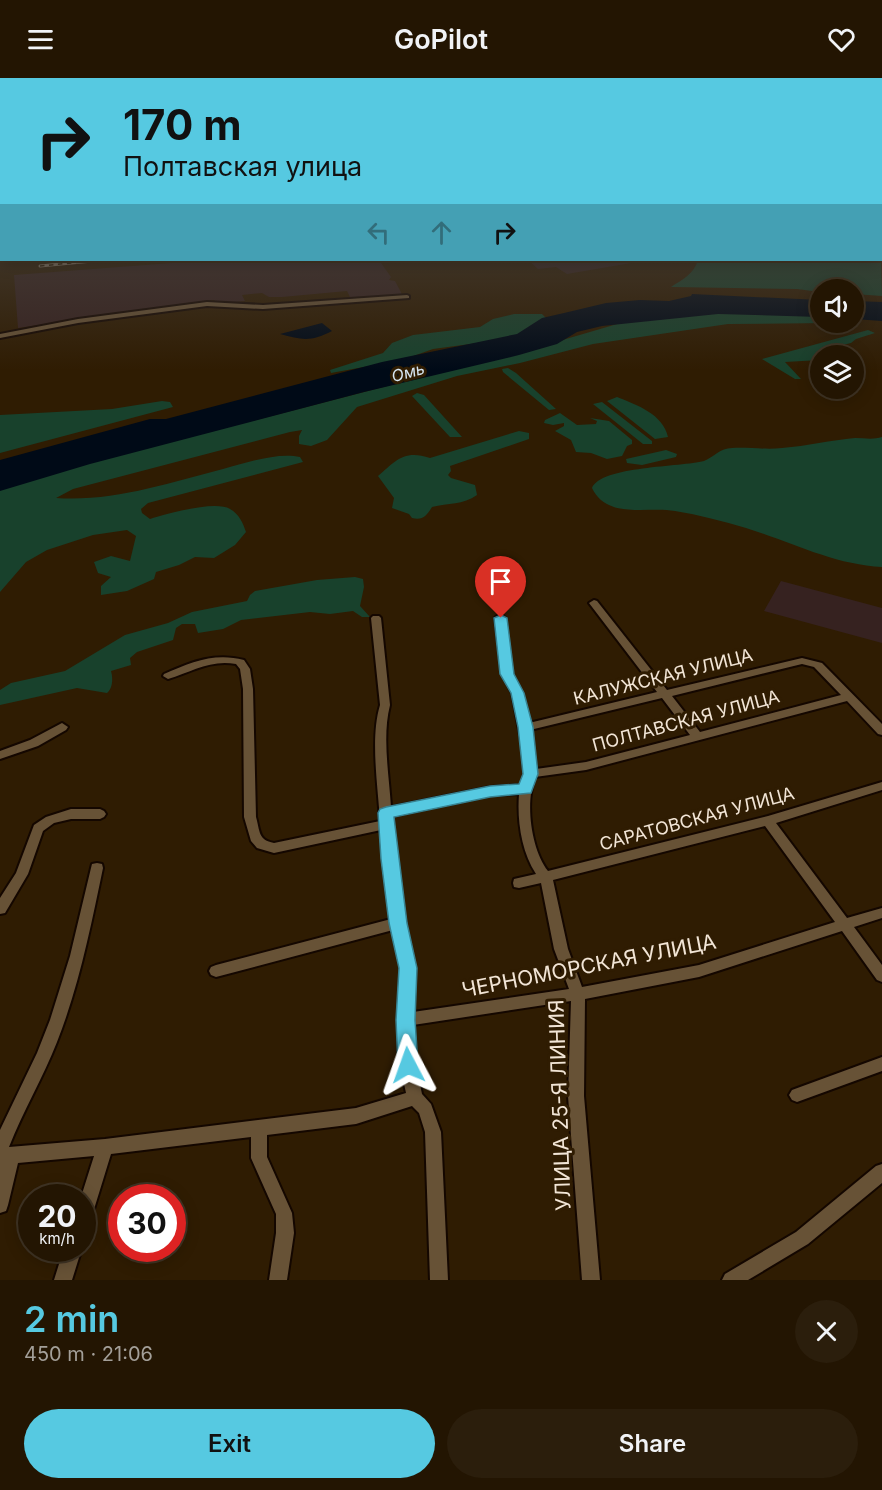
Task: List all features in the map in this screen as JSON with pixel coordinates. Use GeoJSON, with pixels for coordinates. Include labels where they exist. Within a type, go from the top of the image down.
{"type":"FeatureCollection","features":[{"type":"Feature","properties":{"kind":"street"},"geometry":{"type":"LineString","coordinates":[[0,336],[78,321],[207,304],[263,307],[407,297]]}},
{"type":"Feature","properties":{"kind":"street"},"geometry":{"type":"LineString","coordinates":[[594,603],[697,736]]}},
{"type":"Feature","properties":{"kind":"street"},"geometry":{"type":"LineString","coordinates":[[376,618],[386,705],[382,716],[381,738],[386,819],[398,923],[408,968],[405,1020],[408,1065],[415,1098],[425,1109],[433,1132],[439,1280]]}},
{"type":"Feature","properties":{"kind":"street","name":"УЛИЦА 25-Я ЛИНИЯ"},"geometry":{"type":"LineString","coordinates":[[501,618],[507,674],[518,693],[526,727],[531,774],[525,789],[524,811],[530,845],[539,868],[546,877],[561,949],[578,994],[576,1096],[591,1280]]}},
{"type":"Feature","properties":{"kind":"street"},"geometry":{"type":"LineString","coordinates":[[168,676],[193,665],[218,659],[240,662],[245,669],[248,689],[250,818],[255,838],[267,848],[490,791],[525,789]]}},
{"type":"Feature","properties":{"kind":"street","name":"КАЛУЖСКАЯ УЛИЦА"},"geometry":{"type":"LineString","coordinates":[[526,727],[795,662],[809,662],[818,666],[849,697]]}},
{"type":"Feature","properties":{"kind":"street"},"geometry":{"type":"LineString","coordinates":[[849,697],[882,731]]}},
{"type":"Feature","properties":{"kind":"street","name":"ПОЛТАВСКАЯ УЛИЦА"},"geometry":{"type":"LineString","coordinates":[[531,774],[586,766],[849,697]]}},
{"type":"Feature","properties":{"kind":"street"},"geometry":{"type":"LineString","coordinates":[[0,755],[34,743],[62,727]]}},
{"type":"Feature","properties":{"kind":"street","name":"САРАТОВСКАЯ УЛИЦА"},"geometry":{"type":"LineString","coordinates":[[519,883],[768,821],[882,786]]}},
{"type":"Feature","properties":{"kind":"street"},"geometry":{"type":"LineString","coordinates":[[0,909],[22,874],[38,828],[50,820],[71,814],[100,814]]}},
{"type":"Feature","properties":{"kind":"street"},"geometry":{"type":"LineString","coordinates":[[768,821],[882,976]]}},
{"type":"Feature","properties":{"kind":"street"},"geometry":{"type":"LineString","coordinates":[[0,1205],[8,1127],[32,1084],[66,994],[97,868]]}},
{"type":"Feature","properties":{"kind":"street","name":"ЧЕРНОМОРСКАЯ УЛИЦА"},"geometry":{"type":"LineString","coordinates":[[405,1020],[578,994],[699,971],[882,913]]}},
{"type":"Feature","properties":{"kind":"street"},"geometry":{"type":"LineString","coordinates":[[216,972],[398,923]]}},
{"type":"Feature","properties":{"kind":"street"},"geometry":{"type":"LineString","coordinates":[[797,1095],[882,1064]]}},
{"type":"Feature","properties":{"kind":"street"},"geometry":{"type":"LineString","coordinates":[[4,1154],[105,1147],[356,1116],[415,1098]]}},
{"type":"Feature","properties":{"kind":"street"},"geometry":{"type":"LineString","coordinates":[[259,1128],[259,1158],[284,1214],[285,1233],[278,1280]]}},
{"type":"Feature","properties":{"kind":"street"},"geometry":{"type":"LineString","coordinates":[[93,1184],[105,1147]]}},
{"type":"Feature","properties":{"kind":"street"},"geometry":{"type":"LineString","coordinates":[[730,1280],[802,1238],[882,1172]]}},
{"type":"Feature","properties":{"kind":"street"},"geometry":{"type":"LineString","coordinates":[[63,1280],[69,1262]]}},
{"type":"Feature","properties":{"kind":"shaded area"},"geometry":{"type":"Polygon","coordinates":[[[198,261],[380,261],[391,277],[389,280],[395,281],[403,296],[351,299],[347,291],[282,297],[269,297],[262,293],[242,295],[245,301],[217,304],[214,300],[18,328],[14,275],[198,261]]]}},
{"type":"Feature","properties":{"kind":"shaded area"},"geometry":{"type":"Polygon","coordinates":[[[529,261],[643,261],[567,274],[556,267],[538,269],[529,261]]]}},
{"type":"Feature","properties":{"kind":"shaded area"},"geometry":{"type":"Polygon","coordinates":[[[781,581],[882,608],[882,643],[764,611],[781,581]]]}},
{"type":"Feature","properties":{"kind":"green space"},"geometry":{"type":"Polygon","coordinates":[[[698,261],[881,261],[882,296],[864,295],[864,279],[810,279],[810,291],[671,287],[691,273],[698,261]]]}},
{"type":"Feature","properties":{"kind":"green space"},"geometry":{"type":"Polygon","coordinates":[[[712,313],[810,315],[810,323],[728,324],[593,344],[457,376],[357,407],[327,440],[311,446],[299,444],[302,430],[290,432],[73,489],[56,498],[119,494],[272,457],[300,457],[303,462],[148,503],[141,509],[142,513],[150,519],[202,507],[223,507],[233,511],[246,532],[235,545],[214,558],[195,557],[156,572],[154,579],[127,591],[101,595],[101,586],[111,577],[98,573],[94,562],[111,556],[130,561],[136,536],[127,530],[93,535],[47,550],[26,562],[0,592],[0,486],[542,346],[624,322],[712,313]]]}},
{"type":"Feature","properties":{"kind":"green space"},"geometry":{"type":"Polygon","coordinates":[[[514,314],[542,314],[547,319],[531,330],[500,340],[433,349],[402,360],[331,373],[330,370],[383,353],[392,343],[413,335],[480,327],[493,319],[514,314]]]}},
{"type":"Feature","properties":{"kind":"green space"},"geometry":{"type":"Polygon","coordinates":[[[864,331],[875,333],[843,345],[813,345],[864,333],[864,331]]]}},
{"type":"Feature","properties":{"kind":"green space"},"geometry":{"type":"Polygon","coordinates":[[[810,346],[810,361],[785,362],[801,379],[795,379],[762,359],[810,346]]]}},
{"type":"Feature","properties":{"kind":"green space"},"geometry":{"type":"Polygon","coordinates":[[[508,368],[556,409],[549,410],[503,372],[502,369],[508,368]]]}},
{"type":"Feature","properties":{"kind":"green space"},"geometry":{"type":"Polygon","coordinates":[[[417,393],[424,395],[462,437],[450,437],[412,396],[417,393]]]}},
{"type":"Feature","properties":{"kind":"green space"},"geometry":{"type":"Polygon","coordinates":[[[617,397],[655,416],[661,422],[668,437],[655,439],[607,401],[617,397]]]}},
{"type":"Feature","properties":{"kind":"green space"},"geometry":{"type":"Polygon","coordinates":[[[162,401],[170,402],[173,407],[0,453],[0,415],[112,409],[162,401]]]}},
{"type":"Feature","properties":{"kind":"green space"},"geometry":{"type":"Polygon","coordinates":[[[602,402],[652,441],[652,444],[643,444],[593,404],[602,402]]]}},
{"type":"Feature","properties":{"kind":"green space"},"geometry":{"type":"Polygon","coordinates":[[[560,413],[577,425],[596,424],[597,421],[590,418],[609,421],[632,440],[632,444],[627,446],[622,456],[607,459],[591,453],[576,452],[571,440],[555,431],[564,426],[564,423],[553,425],[544,423],[545,420],[560,413]]]}},
{"type":"Feature","properties":{"kind":"green space"},"geometry":{"type":"Polygon","coordinates":[[[519,431],[529,433],[529,439],[450,466],[451,471],[448,475],[475,485],[477,495],[461,502],[432,507],[426,515],[419,519],[392,508],[394,498],[378,476],[400,458],[413,455],[430,458],[519,431]]]}},
{"type":"Feature","properties":{"kind":"green space"},"geometry":{"type":"Polygon","coordinates":[[[882,437],[882,567],[847,562],[746,528],[702,516],[675,511],[618,508],[599,498],[592,488],[598,481],[610,475],[643,468],[704,461],[728,448],[776,449],[846,439],[882,437]]]}},
{"type":"Feature","properties":{"kind":"green space"},"geometry":{"type":"Polygon","coordinates":[[[666,450],[677,454],[676,457],[642,465],[627,463],[626,459],[666,450]]]}},
{"type":"Feature","properties":{"kind":"green space"},"geometry":{"type":"Polygon","coordinates":[[[355,577],[363,579],[364,587],[360,606],[370,617],[362,617],[353,611],[330,614],[310,612],[241,620],[223,629],[198,633],[195,624],[182,624],[176,628],[173,640],[137,652],[130,658],[131,665],[111,671],[112,683],[107,693],[77,688],[0,705],[0,690],[11,683],[65,671],[125,635],[168,623],[192,612],[247,601],[255,591],[317,580],[355,577]]]}},
{"type":"Feature","properties":{"kind":"water","name":"Омь"},"geometry":{"type":"Polygon","coordinates":[[[692,294],[810,300],[810,317],[718,314],[602,326],[577,332],[557,344],[519,355],[364,392],[90,464],[0,491],[0,460],[150,419],[166,419],[382,362],[517,334],[542,318],[606,303],[640,300],[669,301],[692,294]]]}},
{"type":"Feature","properties":{"kind":"water"},"geometry":{"type":"Polygon","coordinates":[[[864,301],[882,302],[882,321],[864,320],[864,301]]]}},
{"type":"Feature","properties":{"kind":"water"},"geometry":{"type":"Polygon","coordinates":[[[322,323],[332,331],[306,339],[280,334],[322,323]]]}},
{"type":"Feature","properties":{"kind":"railway"},"geometry":{"type":"LineString","coordinates":[[40,266],[92,261]]}},
{"type":"Feature","properties":{"kind":"route"},"geometry":{"type":"LineString","coordinates":[[408,1065],[405,1020],[408,968],[398,923],[389,859],[386,813],[490,791],[525,789],[531,774],[526,727],[518,693],[507,674],[501,618]]}}]}
